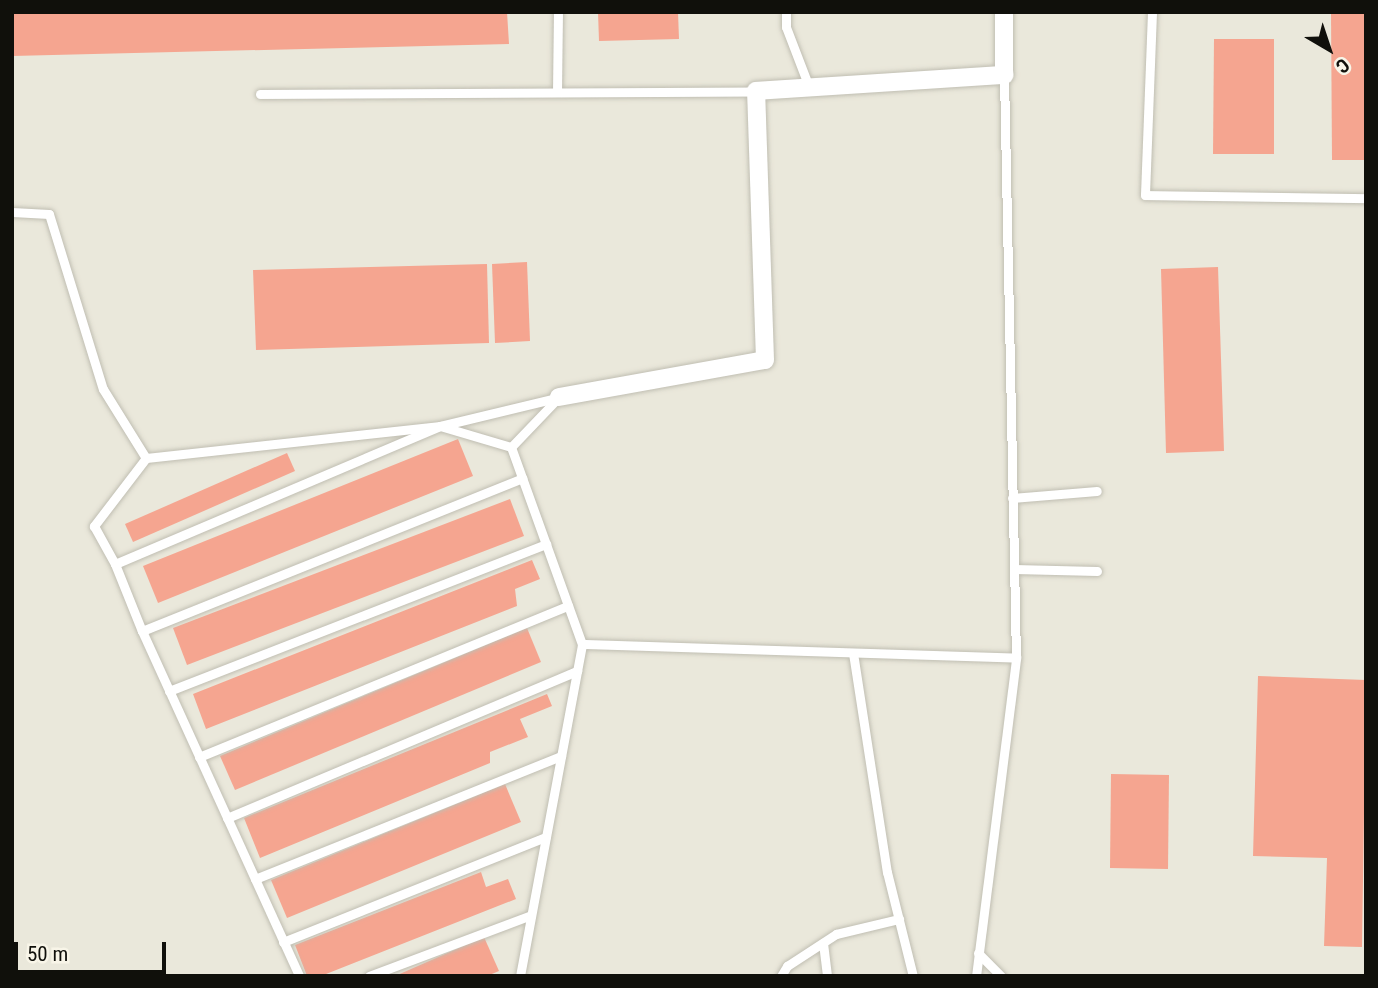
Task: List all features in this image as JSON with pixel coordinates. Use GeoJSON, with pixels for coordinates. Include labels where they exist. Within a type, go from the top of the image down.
{"type":"FeatureCollection","features":[{"type":"Feature","properties":{"kind":"street"},"geometry":{"type":"LineString","coordinates":[[559,397],[765,360],[757,91],[1004,75],[1004,12]]}},
{"type":"Feature","properties":{"kind":"lane"},"geometry":{"type":"LineString","coordinates":[[556,92],[558,12]]}},
{"type":"Feature","properties":{"kind":"lane"},"geometry":{"type":"LineString","coordinates":[[786,12],[786,27],[809,87]]}},
{"type":"Feature","properties":{"kind":"lane"},"geometry":{"type":"LineString","coordinates":[[1152,12],[1145,195],[1366,198]]}},
{"type":"Feature","properties":{"kind":"lane"},"geometry":{"type":"LineString","coordinates":[[976,976],[1016,658],[1004,75]]}},
{"type":"Feature","properties":{"kind":"lane"},"geometry":{"type":"LineString","coordinates":[[260,94],[757,91]]}},
{"type":"Feature","properties":{"kind":"lane"},"geometry":{"type":"LineString","coordinates":[[12,212],[49,214],[103,389],[146,458]]}},
{"type":"Feature","properties":{"kind":"lane"},"geometry":{"type":"LineString","coordinates":[[299,976],[142,631],[116,564],[94,526],[146,458],[440,426],[559,397]]}},
{"type":"Feature","properties":{"kind":"lane"},"geometry":{"type":"LineString","coordinates":[[511,447],[559,397]]}},
{"type":"Feature","properties":{"kind":"lane"},"geometry":{"type":"LineString","coordinates":[[116,564],[440,426],[511,447]]}},
{"type":"Feature","properties":{"kind":"lane"},"geometry":{"type":"LineString","coordinates":[[511,447],[582,645],[520,976]]}},
{"type":"Feature","properties":{"kind":"lane"},"geometry":{"type":"LineString","coordinates":[[142,631],[522,478]]}},
{"type":"Feature","properties":{"kind":"lane"},"geometry":{"type":"LineString","coordinates":[[1012,498],[1097,491]]}},
{"type":"Feature","properties":{"kind":"lane"},"geometry":{"type":"LineString","coordinates":[[169,691],[546,544]]}},
{"type":"Feature","properties":{"kind":"lane"},"geometry":{"type":"LineString","coordinates":[[1014,569],[1097,571]]}},
{"type":"Feature","properties":{"kind":"lane"},"geometry":{"type":"LineString","coordinates":[[199,757],[568,606]]}},
{"type":"Feature","properties":{"kind":"lane"},"geometry":{"type":"LineString","coordinates":[[582,645],[1016,658]]}},
{"type":"Feature","properties":{"kind":"lane"},"geometry":{"type":"LineString","coordinates":[[853,653],[887,872],[913,976]]}},
{"type":"Feature","properties":{"kind":"lane"},"geometry":{"type":"LineString","coordinates":[[227,818],[577,671]]}},
{"type":"Feature","properties":{"kind":"lane"},"geometry":{"type":"LineString","coordinates":[[255,879],[561,756]]}},
{"type":"Feature","properties":{"kind":"lane"},"geometry":{"type":"LineString","coordinates":[[283,942],[546,837]]}},
{"type":"Feature","properties":{"kind":"lane"},"geometry":{"type":"LineString","coordinates":[[369,976],[531,915]]}},
{"type":"Feature","properties":{"kind":"lane"},"geometry":{"type":"LineString","coordinates":[[781,976],[788,966],[836,934],[899,919]]}},
{"type":"Feature","properties":{"kind":"lane"},"geometry":{"type":"LineString","coordinates":[[823,943],[827,976]]}},
{"type":"Feature","properties":{"kind":"lane"},"geometry":{"type":"LineString","coordinates":[[978,953],[1001,976]]}},
{"type":"Feature","properties":{"kind":"building"},"geometry":{"type":"Polygon","coordinates":[[[12,12],[507,12],[509,44],[12,56],[12,12]]]}},
{"type":"Feature","properties":{"kind":"building"},"geometry":{"type":"Polygon","coordinates":[[[598,12],[678,12],[679,39],[599,41],[598,12]]]}},
{"type":"Feature","properties":{"kind":"building"},"geometry":{"type":"Polygon","coordinates":[[[1331,12],[1366,12],[1366,160],[1332,160],[1331,12]]]}},
{"type":"Feature","properties":{"kind":"building"},"geometry":{"type":"Polygon","coordinates":[[[1214,39],[1274,39],[1274,154],[1213,154],[1214,39]]]}},
{"type":"Feature","properties":{"kind":"building"},"geometry":{"type":"Polygon","coordinates":[[[527,262],[530,341],[495,343],[492,264],[527,262]]]}},
{"type":"Feature","properties":{"kind":"building"},"geometry":{"type":"Polygon","coordinates":[[[487,264],[489,343],[256,350],[253,270],[487,264]]]}},
{"type":"Feature","properties":{"kind":"building"},"geometry":{"type":"Polygon","coordinates":[[[1218,267],[1224,451],[1166,453],[1161,269],[1218,267]]]}},
{"type":"Feature","properties":{"kind":"building"},"geometry":{"type":"Polygon","coordinates":[[[458,439],[473,476],[158,603],[143,566],[458,439]]]}},
{"type":"Feature","properties":{"kind":"building"},"geometry":{"type":"Polygon","coordinates":[[[287,453],[295,471],[133,542],[125,524],[287,453]]]}},
{"type":"Feature","properties":{"kind":"building"},"geometry":{"type":"Polygon","coordinates":[[[510,499],[524,536],[187,665],[173,628],[510,499]]]}},
{"type":"Feature","properties":{"kind":"building"},"geometry":{"type":"Polygon","coordinates":[[[532,560],[540,579],[515,589],[517,606],[206,729],[193,694],[532,560]]]}},
{"type":"Feature","properties":{"kind":"building"},"geometry":{"type":"Polygon","coordinates":[[[527,628],[541,662],[235,790],[220,756],[527,628]]]}},
{"type":"Feature","properties":{"kind":"building"},"geometry":{"type":"Polygon","coordinates":[[[1258,676],[1366,680],[1362,947],[1324,946],[1327,858],[1253,856],[1258,676]]]}},
{"type":"Feature","properties":{"kind":"building"},"geometry":{"type":"Polygon","coordinates":[[[547,694],[552,706],[520,719],[528,737],[490,752],[490,763],[260,858],[244,818],[547,694]]]}},
{"type":"Feature","properties":{"kind":"building"},"geometry":{"type":"Polygon","coordinates":[[[1111,774],[1169,775],[1168,869],[1110,868],[1111,774]]]}},
{"type":"Feature","properties":{"kind":"building"},"geometry":{"type":"Polygon","coordinates":[[[505,784],[521,822],[287,918],[271,880],[505,784]]]}},
{"type":"Feature","properties":{"kind":"building"},"geometry":{"type":"Polygon","coordinates":[[[481,872],[486,887],[508,879],[516,899],[321,976],[307,976],[295,945],[481,872]]]}},
{"type":"Feature","properties":{"kind":"building"},"geometry":{"type":"Polygon","coordinates":[[[484,937],[499,971],[487,976],[395,976],[484,937]]]}}]}
